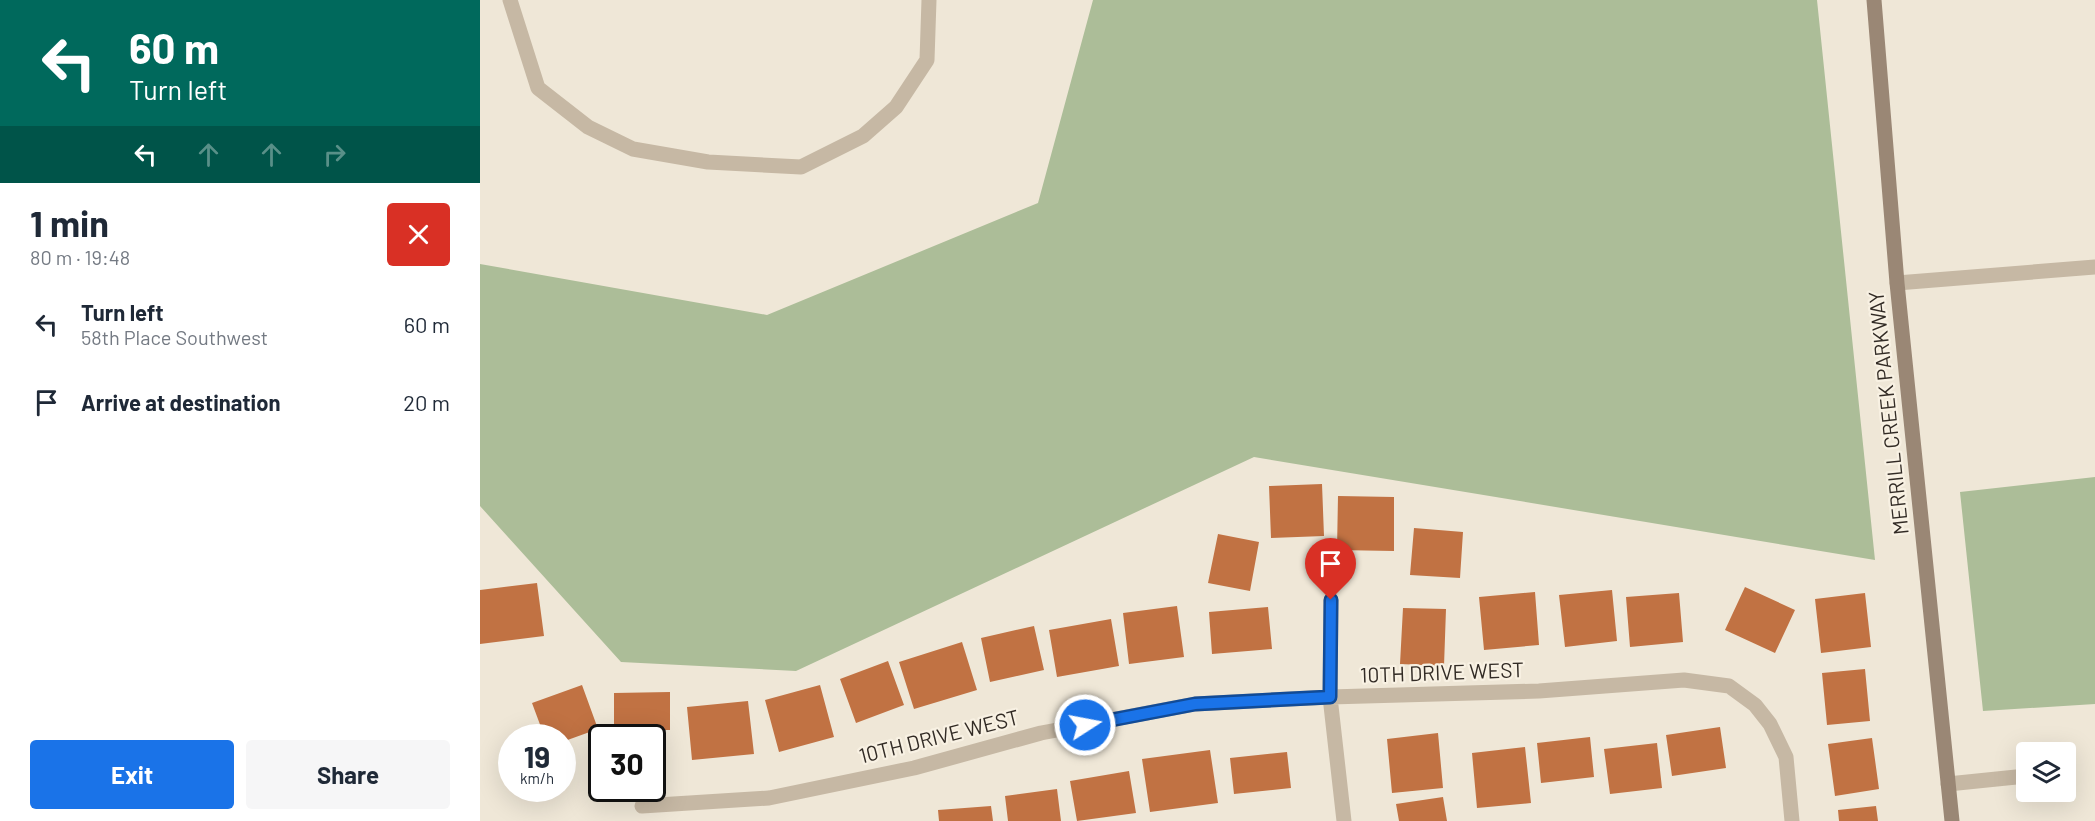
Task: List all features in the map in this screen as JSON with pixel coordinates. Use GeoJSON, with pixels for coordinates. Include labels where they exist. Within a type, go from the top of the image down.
{"type":"FeatureCollection","features":[{"type":"Feature","properties":{"kind":"street"},"geometry":{"type":"LineString","coordinates":[[510,0],[538,88],[588,127],[633,149],[708,162],[801,167],[863,136],[896,107],[927,60],[929,0]]}},
{"type":"Feature","properties":{"kind":"street","name":"MERRILL CREEK PARKWAY"},"geometry":{"type":"LineString","coordinates":[[1874,0],[1897,283],[1952,821]]}},
{"type":"Feature","properties":{"kind":"street"},"geometry":{"type":"LineString","coordinates":[[1897,283],[2095,267]]}},
{"type":"Feature","properties":{"kind":"street"},"geometry":{"type":"LineString","coordinates":[[1331,600],[1330,697],[1344,821]]}},
{"type":"Feature","properties":{"kind":"street","name":"10TH DRIVE WEST"},"geometry":{"type":"LineString","coordinates":[[642,806],[769,798],[914,768],[1041,733],[1195,704],[1330,697],[1539,692],[1684,680],[1730,686],[1755,705],[1770,724],[1786,757],[1792,821]]}},
{"type":"Feature","properties":{"kind":"street"},"geometry":{"type":"LineString","coordinates":[[1948,784],[2016,777]]}},
{"type":"Feature","properties":{"kind":"green space"},"geometry":{"type":"Polygon","coordinates":[[[1093,0],[1817,0],[1875,560],[1254,457],[796,671],[621,662],[480,506],[480,264],[767,315],[1038,203],[1093,0]]]}},
{"type":"Feature","properties":{"kind":"green space"},"geometry":{"type":"Polygon","coordinates":[[[2095,477],[2095,704],[1983,711],[1960,492],[2095,477]]]}},
{"type":"Feature","properties":{"kind":"building"},"geometry":{"type":"Polygon","coordinates":[[[1322,484],[1324,536],[1271,538],[1269,486],[1322,484]]]}},
{"type":"Feature","properties":{"kind":"building"},"geometry":{"type":"Polygon","coordinates":[[[1338,496],[1394,497],[1394,551],[1337,550],[1338,496]]]}},
{"type":"Feature","properties":{"kind":"building"},"geometry":{"type":"Polygon","coordinates":[[[1414,528],[1463,532],[1460,578],[1410,575],[1414,528]]]}},
{"type":"Feature","properties":{"kind":"building"},"geometry":{"type":"Polygon","coordinates":[[[1218,534],[1259,542],[1250,591],[1208,583],[1218,534]]]}},
{"type":"Feature","properties":{"kind":"building"},"geometry":{"type":"Polygon","coordinates":[[[537,583],[544,636],[480,644],[480,590],[537,583]]]}},
{"type":"Feature","properties":{"kind":"building"},"geometry":{"type":"Polygon","coordinates":[[[1745,587],[1795,610],[1775,653],[1725,630],[1745,587]]]}},
{"type":"Feature","properties":{"kind":"building"},"geometry":{"type":"Polygon","coordinates":[[[1612,590],[1617,641],[1565,647],[1559,595],[1612,590]]]}},
{"type":"Feature","properties":{"kind":"building"},"geometry":{"type":"Polygon","coordinates":[[[1535,592],[1539,645],[1484,650],[1479,597],[1535,592]]]}},
{"type":"Feature","properties":{"kind":"building"},"geometry":{"type":"Polygon","coordinates":[[[1679,593],[1683,642],[1630,647],[1626,597],[1679,593]]]}},
{"type":"Feature","properties":{"kind":"building"},"geometry":{"type":"Polygon","coordinates":[[[1865,593],[1871,647],[1821,653],[1815,599],[1865,593]]]}},
{"type":"Feature","properties":{"kind":"building"},"geometry":{"type":"Polygon","coordinates":[[[1177,606],[1184,657],[1129,664],[1123,613],[1177,606]]]}},
{"type":"Feature","properties":{"kind":"building"},"geometry":{"type":"Polygon","coordinates":[[[1268,607],[1272,649],[1212,654],[1209,612],[1268,607]]]}},
{"type":"Feature","properties":{"kind":"building"},"geometry":{"type":"Polygon","coordinates":[[[1403,608],[1446,609],[1444,666],[1400,664],[1403,608]]]}},
{"type":"Feature","properties":{"kind":"building"},"geometry":{"type":"Polygon","coordinates":[[[1111,619],[1119,666],[1057,677],[1049,630],[1111,619]]]}},
{"type":"Feature","properties":{"kind":"building"},"geometry":{"type":"Polygon","coordinates":[[[1034,626],[1044,670],[990,682],[981,638],[1034,626]]]}},
{"type":"Feature","properties":{"kind":"building"},"geometry":{"type":"Polygon","coordinates":[[[962,642],[977,690],[914,709],[899,662],[962,642]]]}},
{"type":"Feature","properties":{"kind":"building"},"geometry":{"type":"Polygon","coordinates":[[[888,661],[904,705],[856,723],[840,679],[888,661]]]}},
{"type":"Feature","properties":{"kind":"building"},"geometry":{"type":"Polygon","coordinates":[[[1865,669],[1870,721],[1827,725],[1822,673],[1865,669]]]}},
{"type":"Feature","properties":{"kind":"building"},"geometry":{"type":"Polygon","coordinates":[[[582,685],[596,724],[588,724],[588,733],[576,737],[576,724],[540,724],[532,703],[582,685]]]}},
{"type":"Feature","properties":{"kind":"building"},"geometry":{"type":"Polygon","coordinates":[[[820,685],[834,737],[779,752],[765,700],[820,685]]]}},
{"type":"Feature","properties":{"kind":"building"},"geometry":{"type":"Polygon","coordinates":[[[670,692],[670,730],[666,730],[666,724],[614,724],[614,693],[670,692]]]}},
{"type":"Feature","properties":{"kind":"building"},"geometry":{"type":"Polygon","coordinates":[[[748,701],[754,754],[692,760],[687,707],[748,701]]]}},
{"type":"Feature","properties":{"kind":"building"},"geometry":{"type":"Polygon","coordinates":[[[1720,727],[1726,768],[1672,776],[1666,735],[1720,727]]]}},
{"type":"Feature","properties":{"kind":"building"},"geometry":{"type":"Polygon","coordinates":[[[1438,733],[1443,788],[1392,793],[1387,739],[1438,733]]]}},
{"type":"Feature","properties":{"kind":"building"},"geometry":{"type":"Polygon","coordinates":[[[1590,737],[1594,777],[1541,783],[1537,743],[1590,737]]]}},
{"type":"Feature","properties":{"kind":"building"},"geometry":{"type":"Polygon","coordinates":[[[1872,738],[1879,789],[1835,796],[1828,744],[1872,738]]]}},
{"type":"Feature","properties":{"kind":"building"},"geometry":{"type":"Polygon","coordinates":[[[1657,743],[1662,788],[1610,794],[1604,749],[1657,743]]]}},
{"type":"Feature","properties":{"kind":"building"},"geometry":{"type":"Polygon","coordinates":[[[1525,747],[1531,803],[1477,808],[1472,753],[1525,747]]]}},
{"type":"Feature","properties":{"kind":"building"},"geometry":{"type":"Polygon","coordinates":[[[1210,750],[1218,803],[1150,812],[1142,759],[1210,750]]]}},
{"type":"Feature","properties":{"kind":"building"},"geometry":{"type":"Polygon","coordinates":[[[1287,752],[1291,788],[1234,794],[1230,758],[1287,752]]]}},
{"type":"Feature","properties":{"kind":"building"},"geometry":{"type":"Polygon","coordinates":[[[1129,771],[1136,813],[1077,821],[1070,781],[1129,771]]]}},
{"type":"Feature","properties":{"kind":"building"},"geometry":{"type":"Polygon","coordinates":[[[1057,789],[1061,821],[1008,821],[1005,796],[1057,789]]]}},
{"type":"Feature","properties":{"kind":"building"},"geometry":{"type":"Polygon","coordinates":[[[1443,797],[1447,821],[1399,821],[1396,804],[1443,797]]]}},
{"type":"Feature","properties":{"kind":"building"},"geometry":{"type":"Polygon","coordinates":[[[991,806],[993,821],[939,821],[938,810],[991,806]]]}},
{"type":"Feature","properties":{"kind":"building"},"geometry":{"type":"Polygon","coordinates":[[[1876,806],[1878,821],[1839,821],[1838,810],[1876,806]]]}},
{"type":"Feature","properties":{"kind":"route"},"geometry":{"type":"LineString","coordinates":[[1085,725],[1195,704],[1330,697],[1331,600]]}}]}
